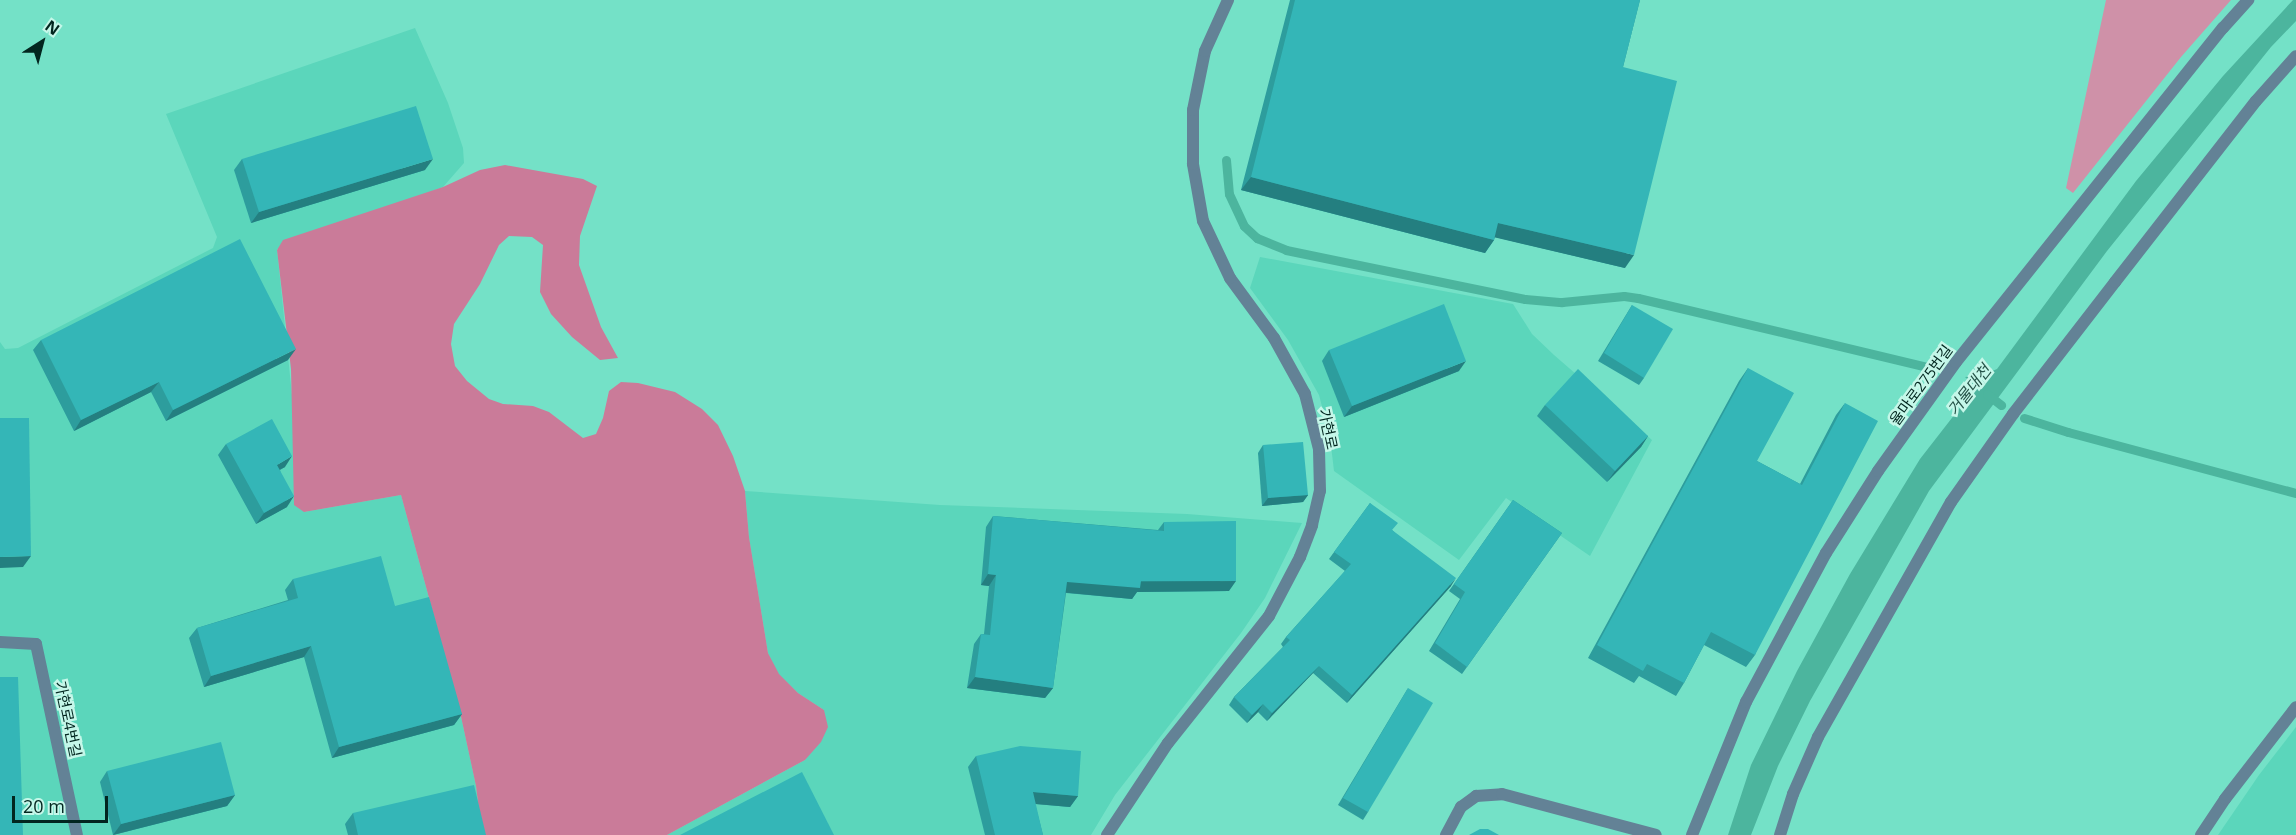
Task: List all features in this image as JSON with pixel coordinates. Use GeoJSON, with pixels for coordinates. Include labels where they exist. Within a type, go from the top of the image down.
{"type":"FeatureCollection","features":[{"type":"Feature","properties":{"kind":"street","name":"가현로"},"geometry":{"type":"LineString","coordinates":[[1107,835],[1168,743],[1269,616],[1300,557],[1312,525],[1320,491],[1319,449],[1305,394],[1274,338],[1230,278],[1203,221],[1193,164],[1193,110],[1205,51],[1228,0]]}},
{"type":"Feature","properties":{"kind":"street","name":"율마로275번길"},"geometry":{"type":"LineString","coordinates":[[1692,835],[1746,702],[1826,553],[1878,471],[1956,362],[2215,37],[2248,0]]}},
{"type":"Feature","properties":{"kind":"street"},"geometry":{"type":"LineString","coordinates":[[1780,835],[1793,794],[1818,737],[1951,502],[2013,414],[2115,282],[2256,101],[2296,56]]}},
{"type":"Feature","properties":{"kind":"street","name":"가현로4번길"},"geometry":{"type":"LineString","coordinates":[[0,642],[36,644],[77,835]]}},
{"type":"Feature","properties":{"kind":"street"},"geometry":{"type":"LineString","coordinates":[[2201,835],[2225,799],[2296,707]]}},
{"type":"Feature","properties":{"kind":"street"},"geometry":{"type":"LineString","coordinates":[[1446,835],[1461,807],[1476,796],[1502,794],[1656,835]]}},
{"type":"Feature","properties":{"kind":"shaded area"},"geometry":{"type":"Polygon","coordinates":[[[2106,0],[2231,0],[2181,57],[2073,193],[2066,188],[2106,0]]]}},
{"type":"Feature","properties":{"kind":"shaded area"},"geometry":{"type":"Polygon","coordinates":[[[415,28],[448,103],[463,148],[464,163],[443,187],[277,249],[304,512],[401,495],[460,712],[476,786],[482,835],[0,835],[0,342],[5,349],[18,348],[213,248],[217,237],[166,114],[415,28]]]}},
{"type":"Feature","properties":{"kind":"shaded area"},"geometry":{"type":"Polygon","coordinates":[[[505,165],[583,179],[597,186],[580,236],[579,265],[601,327],[618,358],[600,360],[572,337],[551,314],[540,292],[543,245],[532,237],[509,236],[499,245],[480,284],[454,324],[451,344],[455,366],[467,381],[489,399],[503,404],[533,406],[549,412],[583,438],[596,434],[603,418],[609,391],[621,382],[638,383],[675,392],[702,409],[718,425],[733,456],[745,491],[749,537],[768,653],[779,674],[798,693],[824,710],[828,727],[821,742],[805,760],[667,835],[482,835],[476,786],[460,712],[401,495],[304,512],[294,505],[291,369],[277,250],[283,240],[443,187],[480,170],[505,165]]]}},
{"type":"Feature","properties":{"kind":"shaded area"},"geometry":{"type":"Polygon","coordinates":[[[1260,257],[1513,304],[1532,334],[1652,440],[1590,556],[1506,498],[1459,560],[1334,471],[1330,437],[1319,395],[1288,340],[1250,288],[1260,257]]]}},
{"type":"Feature","properties":{"kind":"shaded area"},"geometry":{"type":"Polygon","coordinates":[[[745,491],[940,505],[1187,514],[1302,523],[1265,598],[1241,633],[1115,795],[1091,835],[667,835],[805,760],[824,710],[798,693],[778,674],[768,653],[749,537],[745,491]]]}},
{"type":"Feature","properties":{"kind":"shaded area"},"geometry":{"type":"Polygon","coordinates":[[[2296,727],[2296,835],[2218,835],[2259,775],[2296,727]]]}},
{"type":"Feature","properties":{"kind":"water"},"geometry":{"type":"Polygon","coordinates":[[[2293,0],[2296,0],[2296,21],[2271,47],[2107,251],[1929,491],[1810,701],[1778,766],[1751,835],[1728,835],[1751,765],[1797,671],[1850,574],[1920,459],[1976,387],[1965,377],[1983,375],[1997,369],[2136,181],[2223,76],[2293,0]]]}},
{"type":"Feature","properties":{"kind":"building"},"geometry":{"type":"Polygon","coordinates":[[[1295,0],[1640,0],[1623,67],[1677,81],[1634,255],[1498,223],[1494,240],[1251,177],[1295,0]]]}},
{"type":"Feature","properties":{"kind":"building"},"geometry":{"type":"Polygon","coordinates":[[[416,106],[433,159],[259,212],[242,159],[416,106]]]}},
{"type":"Feature","properties":{"kind":"building"},"geometry":{"type":"Polygon","coordinates":[[[240,239],[296,349],[173,410],[159,382],[81,420],[41,340],[240,239]]]}},
{"type":"Feature","properties":{"kind":"building"},"geometry":{"type":"Polygon","coordinates":[[[1444,304],[1466,361],[1352,406],[1329,350],[1444,304]]]}},
{"type":"Feature","properties":{"kind":"building"},"geometry":{"type":"Polygon","coordinates":[[[1632,305],[1673,329],[1644,378],[1604,353],[1632,305]]]}},
{"type":"Feature","properties":{"kind":"building"},"geometry":{"type":"Polygon","coordinates":[[[1748,368],[1794,393],[1757,461],[1802,485],[1845,403],[1878,421],[1755,655],[1711,632],[1684,683],[1647,664],[1643,671],[1597,645],[1748,368]]]}},
{"type":"Feature","properties":{"kind":"building"},"geometry":{"type":"Polygon","coordinates":[[[1578,369],[1648,436],[1615,471],[1545,405],[1578,369]]]}},
{"type":"Feature","properties":{"kind":"building"},"geometry":{"type":"Polygon","coordinates":[[[0,418],[29,418],[31,556],[0,557],[0,418]]]}},
{"type":"Feature","properties":{"kind":"building"},"geometry":{"type":"Polygon","coordinates":[[[272,419],[292,456],[277,465],[294,496],[264,513],[226,444],[272,419]]]}},
{"type":"Feature","properties":{"kind":"building"},"geometry":{"type":"Polygon","coordinates":[[[1303,442],[1308,495],[1268,498],[1263,445],[1303,442]]]}},
{"type":"Feature","properties":{"kind":"building"},"geometry":{"type":"Polygon","coordinates":[[[1513,500],[1562,533],[1467,667],[1435,643],[1465,592],[1454,584],[1513,500]]]}},
{"type":"Feature","properties":{"kind":"building"},"geometry":{"type":"Polygon","coordinates":[[[1370,503],[1398,523],[1392,530],[1456,578],[1352,695],[1319,666],[1272,713],[1263,704],[1252,715],[1234,697],[1290,640],[1286,637],[1351,564],[1334,552],[1370,503]]]}},
{"type":"Feature","properties":{"kind":"building"},"geometry":{"type":"Polygon","coordinates":[[[993,516],[1164,531],[1164,522],[1236,521],[1236,581],[1141,581],[1140,588],[1067,582],[1053,688],[975,677],[981,634],[990,635],[996,575],[988,574],[993,516]]]}},
{"type":"Feature","properties":{"kind":"building"},"geometry":{"type":"Polygon","coordinates":[[[381,556],[395,606],[429,597],[462,714],[339,747],[311,646],[211,676],[197,628],[298,598],[293,579],[381,556]]]}},
{"type":"Feature","properties":{"kind":"building"},"geometry":{"type":"Polygon","coordinates":[[[0,677],[18,677],[23,835],[0,835],[0,677]]]}},
{"type":"Feature","properties":{"kind":"building"},"geometry":{"type":"Polygon","coordinates":[[[1408,688],[1433,703],[1368,812],[1343,798],[1408,688]]]}},
{"type":"Feature","properties":{"kind":"building"},"geometry":{"type":"Polygon","coordinates":[[[221,742],[235,795],[121,824],[107,771],[221,742]]]}},
{"type":"Feature","properties":{"kind":"building"},"geometry":{"type":"Polygon","coordinates":[[[1020,746],[1081,751],[1078,796],[1033,792],[1043,835],[995,835],[976,756],[1020,746]]]}},
{"type":"Feature","properties":{"kind":"building"},"geometry":{"type":"Polygon","coordinates":[[[802,772],[834,835],[680,835],[802,772]]]}},
{"type":"Feature","properties":{"kind":"building"},"geometry":{"type":"Polygon","coordinates":[[[474,785],[486,835],[358,835],[353,813],[474,785]]]}},
{"type":"Feature","properties":{"kind":"building"},"geometry":{"type":"Polygon","coordinates":[[[1480,829],[1488,829],[1499,835],[1469,835],[1480,829]]]}},
{"type":"Feature","properties":{"kind":"waterway"},"geometry":{"type":"LineString","coordinates":[[1226,160],[1229,194],[1244,226],[1257,238],[1286,250],[1525,299],[1562,302],[1624,296],[1638,298],[1931,368]]}},
{"type":"Feature","properties":{"kind":"waterway","name":"거물대천"},"geometry":{"type":"LineString","coordinates":[[1987,394],[2001,405]]}},
{"type":"Feature","properties":{"kind":"waterway"},"geometry":{"type":"LineString","coordinates":[[2024,418],[2068,432],[2296,493]]}}]}
